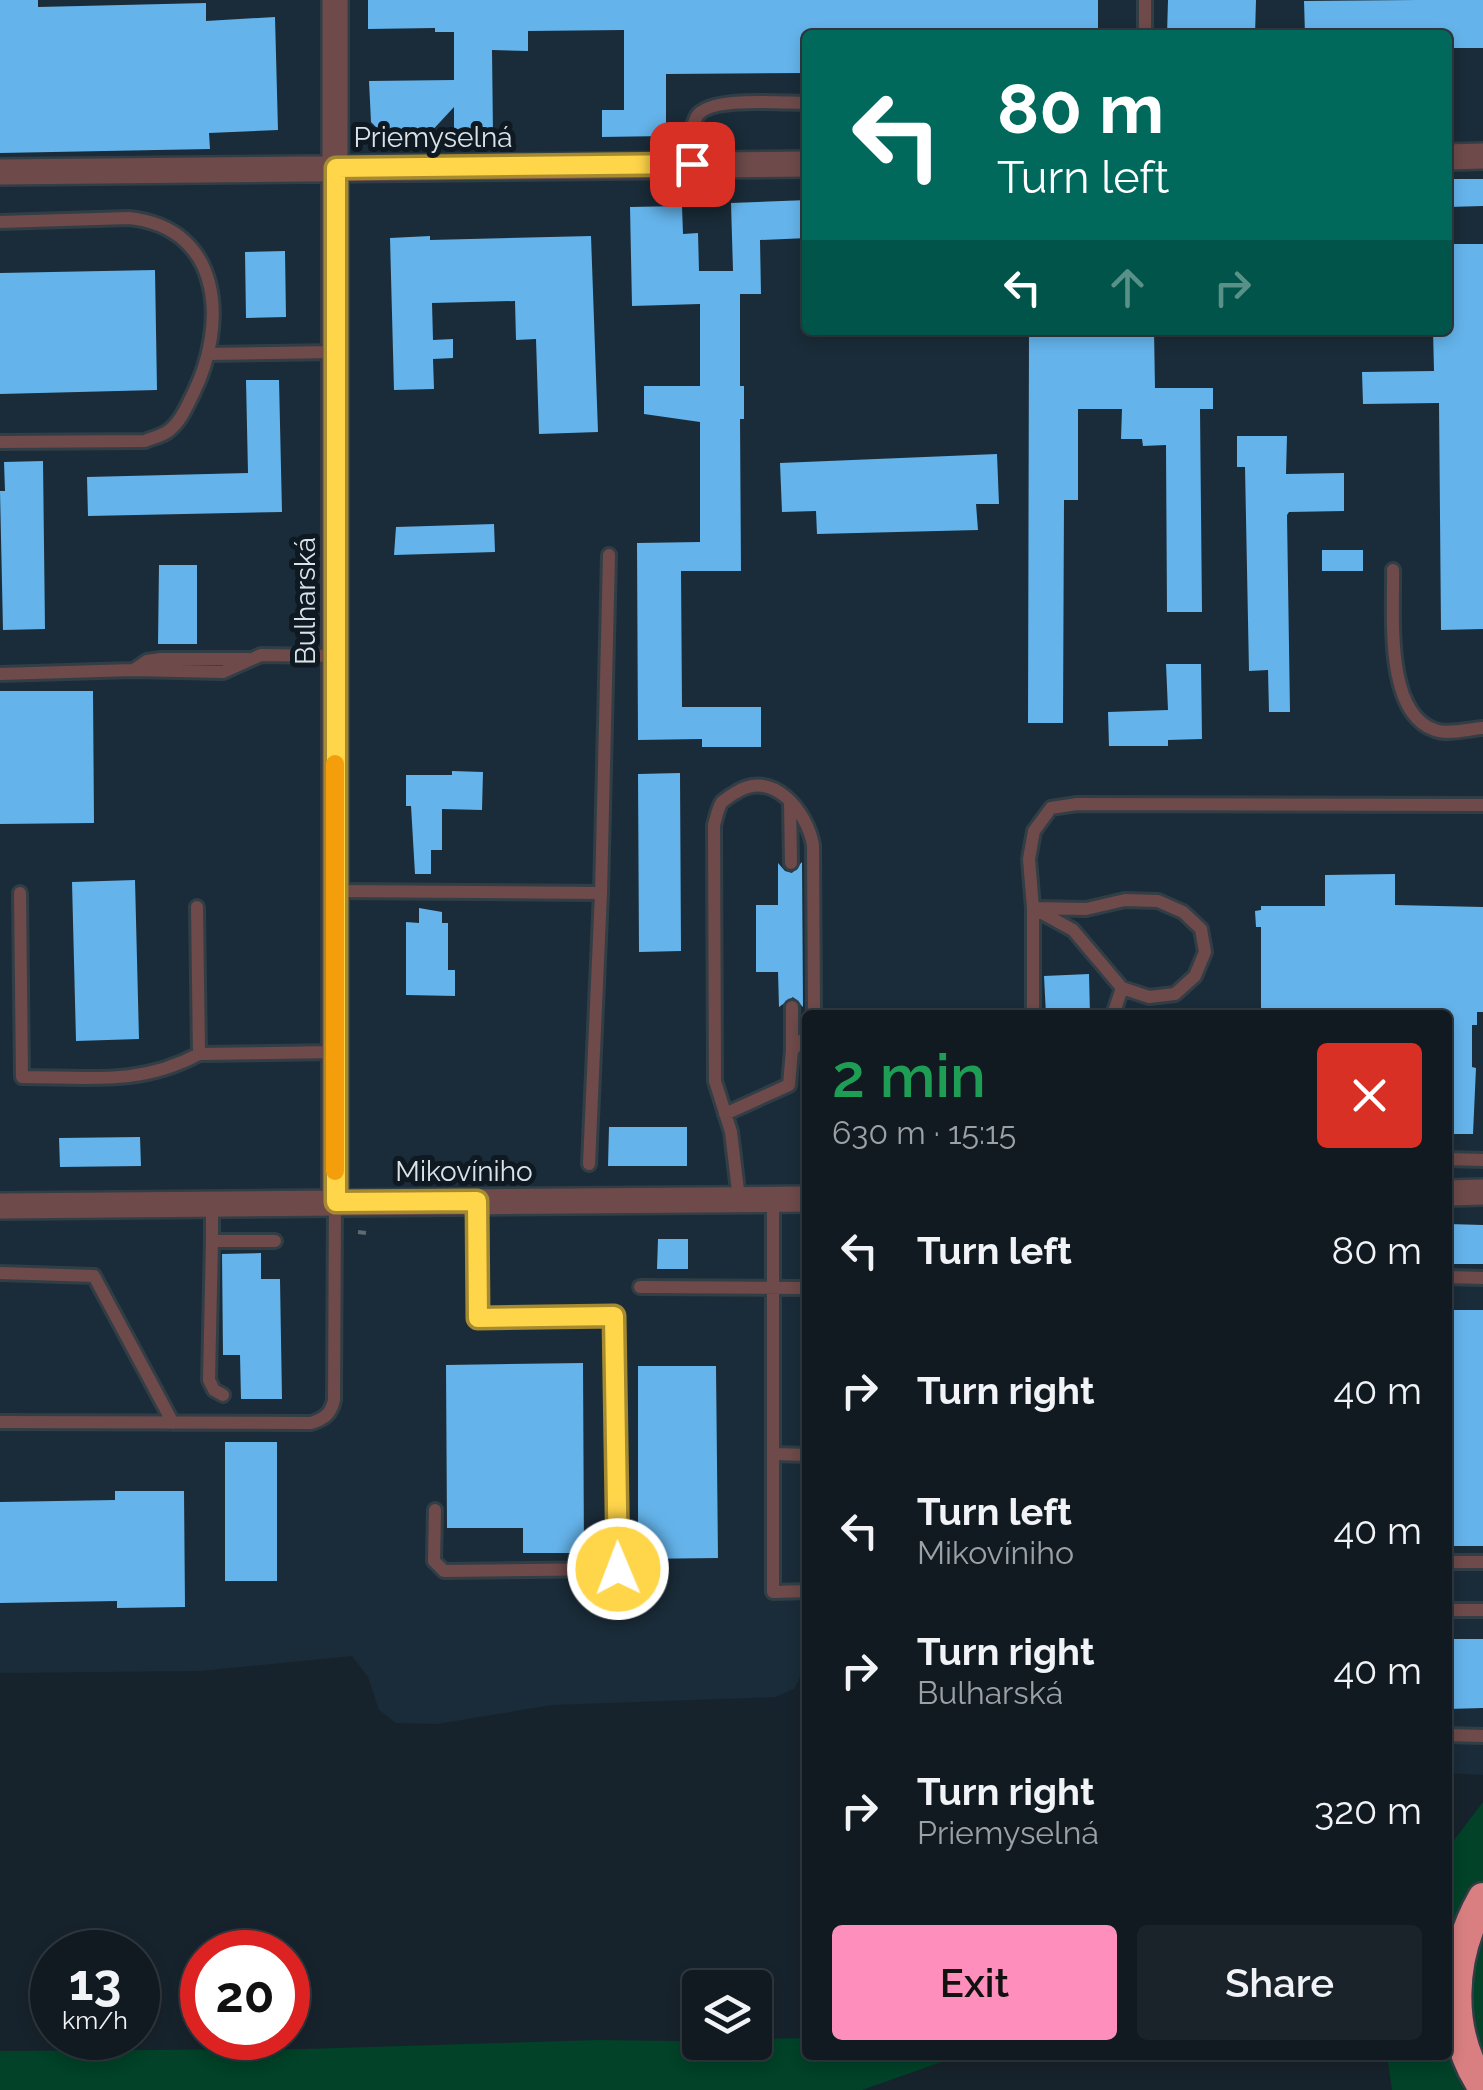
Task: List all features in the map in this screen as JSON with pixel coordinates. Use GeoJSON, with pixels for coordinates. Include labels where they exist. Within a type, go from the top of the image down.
{"type":"FeatureCollection","features":[{"type":"Feature","properties":{"kind":"highway"},"geometry":{"type":"LineString","coordinates":[[1483,1898],[1466,1936],[1456,1991],[1460,2034],[1483,2087]]}},
{"type":"Feature","properties":{"kind":"street","name":"Bulharská"},"geometry":{"type":"LineString","coordinates":[[335,0],[336,1202]]}},
{"type":"Feature","properties":{"kind":"street"},"geometry":{"type":"LineString","coordinates":[[1452,156],[1483,156]]}},
{"type":"Feature","properties":{"kind":"street","name":"Priemyselná"},"geometry":{"type":"LineString","coordinates":[[0,172],[802,164]]}},
{"type":"Feature","properties":{"kind":"street"},"geometry":{"type":"LineString","coordinates":[[1452,1192],[1483,1192]]}},
{"type":"Feature","properties":{"kind":"street","name":"Mikovíniho"},"geometry":{"type":"LineString","coordinates":[[0,1206],[802,1199]]}},
{"type":"Feature","properties":{"kind":"lane"},"geometry":{"type":"LineString","coordinates":[[1145,0],[1145,30]]}},
{"type":"Feature","properties":{"kind":"lane"},"geometry":{"type":"LineString","coordinates":[[692,164],[692,127],[699,112],[714,104],[802,103]]}},
{"type":"Feature","properties":{"kind":"lane"},"geometry":{"type":"LineString","coordinates":[[0,222],[150,220],[178,234],[198,256],[212,292],[207,366],[181,418],[165,433],[145,440],[0,442]]}},
{"type":"Feature","properties":{"kind":"lane"},"geometry":{"type":"LineString","coordinates":[[209,354],[335,352]]}},
{"type":"Feature","properties":{"kind":"lane"},"geometry":{"type":"LineString","coordinates":[[589,1164],[601,893],[609,555]]}},
{"type":"Feature","properties":{"kind":"lane"},"geometry":{"type":"LineString","coordinates":[[1393,570],[1396,678],[1414,717],[1437,731],[1483,728]]}},
{"type":"Feature","properties":{"kind":"lane"},"geometry":{"type":"LineString","coordinates":[[0,674],[223,672],[261,656],[335,656]]}},
{"type":"Feature","properties":{"kind":"lane"},"geometry":{"type":"LineString","coordinates":[[739,1199],[731,1132],[715,1081],[714,825],[722,802],[744,786],[769,786],[810,825],[814,1010]]}},
{"type":"Feature","properties":{"kind":"lane"},"geometry":{"type":"LineString","coordinates":[[790,802],[790,863]]}},
{"type":"Feature","properties":{"kind":"lane"},"geometry":{"type":"LineString","coordinates":[[1034,1010],[1033,908],[1028,859],[1034,831],[1050,808],[1077,804],[1483,805]]}},
{"type":"Feature","properties":{"kind":"lane"},"geometry":{"type":"LineString","coordinates":[[336,891],[601,893]]}},
{"type":"Feature","properties":{"kind":"lane"},"geometry":{"type":"LineString","coordinates":[[20,893],[22,1077],[140,1077],[173,1068],[199,1054],[335,1052]]}},
{"type":"Feature","properties":{"kind":"lane"},"geometry":{"type":"LineString","coordinates":[[1158,901],[1183,912],[1200,930],[1205,952],[1195,976],[1175,994],[1150,997],[1122,988],[1073,930],[1033,908],[1158,901]]}},
{"type":"Feature","properties":{"kind":"lane"},"geometry":{"type":"LineString","coordinates":[[197,907],[199,1054]]}},
{"type":"Feature","properties":{"kind":"lane"},"geometry":{"type":"LineString","coordinates":[[1115,1010],[1122,988]]}},
{"type":"Feature","properties":{"kind":"lane"},"geometry":{"type":"LineString","coordinates":[[725,1114],[789,1086],[792,1007]]}},
{"type":"Feature","properties":{"kind":"lane"},"geometry":{"type":"LineString","coordinates":[[792,1050],[802,1041]]}},
{"type":"Feature","properties":{"kind":"lane"},"geometry":{"type":"LineString","coordinates":[[1452,1159],[1483,1160]]}},
{"type":"Feature","properties":{"kind":"lane"},"geometry":{"type":"LineString","coordinates":[[772,1199],[774,1592],[802,1591]]}},
{"type":"Feature","properties":{"kind":"lane"},"geometry":{"type":"LineString","coordinates":[[435,1510],[434,1561],[444,1571],[618,1569],[614,1316],[478,1318],[477,1201]]}},
{"type":"Feature","properties":{"kind":"lane"},"geometry":{"type":"LineString","coordinates":[[0,1422],[310,1424],[322,1420],[332,1410],[336,1202]]}},
{"type":"Feature","properties":{"kind":"lane"},"geometry":{"type":"LineString","coordinates":[[212,1204],[209,1380],[214,1390],[223,1395]]}},
{"type":"Feature","properties":{"kind":"lane"},"geometry":{"type":"LineString","coordinates":[[212,1241],[275,1241]]}},
{"type":"Feature","properties":{"kind":"lane"},"geometry":{"type":"LineString","coordinates":[[0,1273],[94,1276],[173,1423]]}},
{"type":"Feature","properties":{"kind":"lane"},"geometry":{"type":"LineString","coordinates":[[1452,1277],[1483,1278]]}},
{"type":"Feature","properties":{"kind":"lane"},"geometry":{"type":"LineString","coordinates":[[640,1287],[802,1288]]}},
{"type":"Feature","properties":{"kind":"lane"},"geometry":{"type":"LineString","coordinates":[[774,1454],[802,1455]]}},
{"type":"Feature","properties":{"kind":"lane"},"geometry":{"type":"LineString","coordinates":[[1452,1562],[1483,1562]]}},
{"type":"Feature","properties":{"kind":"lane"},"geometry":{"type":"LineString","coordinates":[[1452,1610],[1483,1610]]}},
{"type":"Feature","properties":{"kind":"lane"},"geometry":{"type":"LineString","coordinates":[[1452,1735],[1483,1736]]}},
{"type":"Feature","properties":{"kind":"path"},"geometry":{"type":"LineString","coordinates":[[358,1232],[366,1233]]}},
{"type":"Feature","properties":{"kind":"shaded area"},"geometry":{"type":"Polygon","coordinates":[[[0,0],[1483,0],[1483,1775],[1452,1773],[1452,1010],[802,1010],[802,1674],[794,1689],[775,1697],[552,1705],[437,1724],[396,1723],[379,1710],[368,1677],[352,1656],[200,1671],[0,1673],[0,0]]]}},
{"type":"Feature","properties":{"kind":"green space"},"geometry":{"type":"Polygon","coordinates":[[[1483,1802],[1483,2090],[1392,2090],[1388,2060],[1452,2060],[1452,1843],[1483,1802]]]}},
{"type":"Feature","properties":{"kind":"green space"},"geometry":{"type":"Polygon","coordinates":[[[802,2038],[802,2060],[947,2060],[862,2090],[0,2090],[0,2051],[30,2051],[30,2060],[160,2060],[160,2050],[180,2050],[180,2060],[310,2060],[310,2049],[682,2041],[682,2060],[772,2060],[772,2039],[802,2038]]]}},
{"type":"Feature","properties":{"kind":"building"},"geometry":{"type":"Polygon","coordinates":[[[0,0],[38,0],[38,7],[206,3],[206,21],[275,17],[278,130],[209,133],[210,149],[0,153],[0,0]]]}},
{"type":"Feature","properties":{"kind":"building"},"geometry":{"type":"Polygon","coordinates":[[[368,0],[1098,0],[1098,30],[802,30],[802,73],[666,74],[666,136],[602,137],[602,110],[624,110],[624,30],[528,31],[528,51],[492,50],[493,135],[454,135],[454,107],[428,135],[383,134],[371,122],[369,81],[454,80],[454,32],[435,32],[435,28],[368,29],[368,0]]]}},
{"type":"Feature","properties":{"kind":"building"},"geometry":{"type":"Polygon","coordinates":[[[1168,0],[1256,0],[1255,30],[1167,30],[1168,0]]]}},
{"type":"Feature","properties":{"kind":"building"},"geometry":{"type":"Polygon","coordinates":[[[1483,0],[1483,48],[1452,48],[1452,30],[1305,30],[1304,1],[1483,0]]]}},
{"type":"Feature","properties":{"kind":"building"},"geometry":{"type":"Polygon","coordinates":[[[1452,179],[1483,179],[1483,206],[1452,207],[1452,179]]]}},
{"type":"Feature","properties":{"kind":"building"},"geometry":{"type":"Polygon","coordinates":[[[802,200],[802,238],[760,240],[761,294],[740,294],[740,386],[744,386],[744,419],[740,419],[741,571],[681,571],[682,707],[761,707],[761,747],[702,747],[702,739],[638,740],[637,543],[700,542],[700,422],[644,414],[644,386],[700,386],[700,304],[632,306],[630,207],[682,206],[683,234],[698,233],[699,271],[733,271],[731,203],[802,200]]]}},
{"type":"Feature","properties":{"kind":"building"},"geometry":{"type":"Polygon","coordinates":[[[430,236],[430,240],[591,236],[598,432],[539,434],[536,339],[516,340],[515,301],[432,303],[433,340],[453,339],[453,358],[433,359],[434,389],[394,390],[390,238],[430,236]]]}},
{"type":"Feature","properties":{"kind":"building"},"geometry":{"type":"Polygon","coordinates":[[[1452,244],[1483,244],[1483,629],[1441,630],[1439,403],[1363,404],[1362,372],[1434,371],[1433,335],[1452,335],[1452,244]]]}},
{"type":"Feature","properties":{"kind":"building"},"geometry":{"type":"Polygon","coordinates":[[[285,251],[286,317],[246,318],[245,252],[285,251]]]}},
{"type":"Feature","properties":{"kind":"building"},"geometry":{"type":"Polygon","coordinates":[[[155,270],[157,390],[0,394],[0,273],[155,270]]]}},
{"type":"Feature","properties":{"kind":"building"},"geometry":{"type":"Polygon","coordinates":[[[1029,335],[1154,335],[1155,388],[1213,388],[1213,409],[1200,409],[1202,612],[1167,612],[1166,445],[1143,446],[1142,439],[1121,439],[1122,409],[1078,409],[1078,500],[1064,500],[1063,723],[1028,723],[1029,335]]]}},
{"type":"Feature","properties":{"kind":"building"},"geometry":{"type":"Polygon","coordinates":[[[246,380],[279,380],[282,512],[88,516],[87,477],[248,473],[246,380]]]}},
{"type":"Feature","properties":{"kind":"building"},"geometry":{"type":"Polygon","coordinates":[[[1237,436],[1287,436],[1286,474],[1344,473],[1344,511],[1287,515],[1290,712],[1269,712],[1268,670],[1249,671],[1245,467],[1237,467],[1237,436]]]}},
{"type":"Feature","properties":{"kind":"building"},"geometry":{"type":"Polygon","coordinates":[[[997,454],[999,504],[976,504],[978,530],[817,534],[816,511],[782,512],[780,463],[997,454]]]}},
{"type":"Feature","properties":{"kind":"building"},"geometry":{"type":"Polygon","coordinates":[[[43,461],[45,629],[3,630],[0,491],[5,491],[4,462],[43,461]]]}},
{"type":"Feature","properties":{"kind":"building"},"geometry":{"type":"Polygon","coordinates":[[[494,524],[495,552],[394,555],[396,527],[494,524]]]}},
{"type":"Feature","properties":{"kind":"building"},"geometry":{"type":"Polygon","coordinates":[[[1322,550],[1363,550],[1363,571],[1322,571],[1322,550]]]}},
{"type":"Feature","properties":{"kind":"building"},"geometry":{"type":"Polygon","coordinates":[[[159,565],[197,565],[197,644],[158,644],[159,565]]]}},
{"type":"Feature","properties":{"kind":"building"},"geometry":{"type":"Polygon","coordinates":[[[1166,664],[1201,664],[1202,739],[1168,740],[1168,746],[1109,746],[1108,712],[1168,710],[1166,664]]]}},
{"type":"Feature","properties":{"kind":"building"},"geometry":{"type":"Polygon","coordinates":[[[0,691],[93,691],[94,823],[0,824],[0,691]]]}},
{"type":"Feature","properties":{"kind":"building"},"geometry":{"type":"Polygon","coordinates":[[[452,771],[483,772],[482,810],[442,809],[442,850],[431,850],[431,874],[415,874],[406,775],[452,775],[452,771]]]}},
{"type":"Feature","properties":{"kind":"building"},"geometry":{"type":"Polygon","coordinates":[[[680,773],[681,951],[639,952],[638,774],[680,773]]]}},
{"type":"Feature","properties":{"kind":"building"},"geometry":{"type":"Polygon","coordinates":[[[802,862],[803,1007],[793,997],[779,1007],[778,972],[756,972],[756,905],[778,905],[778,863],[792,873],[802,862]]]}},
{"type":"Feature","properties":{"kind":"building"},"geometry":{"type":"Polygon","coordinates":[[[1395,874],[1395,905],[1483,907],[1483,1012],[1477,1012],[1477,1025],[1472,1025],[1472,1067],[1476,1068],[1473,1134],[1452,1134],[1452,1010],[1261,1010],[1261,927],[1256,927],[1255,911],[1261,910],[1261,906],[1325,906],[1325,875],[1395,874]]]}},
{"type":"Feature","properties":{"kind":"building"},"geometry":{"type":"Polygon","coordinates":[[[135,880],[139,1039],[76,1041],[72,882],[135,880]]]}},
{"type":"Feature","properties":{"kind":"building"},"geometry":{"type":"Polygon","coordinates":[[[419,908],[442,912],[442,923],[448,923],[448,970],[455,970],[455,996],[406,995],[406,922],[419,923],[419,908]]]}},
{"type":"Feature","properties":{"kind":"building"},"geometry":{"type":"Polygon","coordinates":[[[1089,974],[1090,1010],[1046,1010],[1044,976],[1089,974]]]}},
{"type":"Feature","properties":{"kind":"building"},"geometry":{"type":"Polygon","coordinates":[[[609,1127],[687,1127],[687,1166],[608,1166],[609,1127]]]}},
{"type":"Feature","properties":{"kind":"building"},"geometry":{"type":"Polygon","coordinates":[[[140,1137],[141,1166],[60,1167],[59,1138],[140,1137]]]}},
{"type":"Feature","properties":{"kind":"building"},"geometry":{"type":"Polygon","coordinates":[[[1452,1224],[1483,1225],[1483,1264],[1452,1264],[1452,1224]]]}},
{"type":"Feature","properties":{"kind":"building"},"geometry":{"type":"Polygon","coordinates":[[[658,1239],[688,1239],[688,1269],[657,1269],[658,1239]]]}},
{"type":"Feature","properties":{"kind":"building"},"geometry":{"type":"Polygon","coordinates":[[[261,1253],[261,1279],[280,1279],[282,1399],[241,1399],[240,1355],[223,1355],[222,1254],[261,1253]]]}},
{"type":"Feature","properties":{"kind":"building"},"geometry":{"type":"Polygon","coordinates":[[[1452,1310],[1483,1310],[1483,1546],[1452,1546],[1452,1310]]]}},
{"type":"Feature","properties":{"kind":"building"},"geometry":{"type":"Polygon","coordinates":[[[583,1363],[584,1553],[523,1553],[523,1528],[447,1528],[446,1365],[583,1363]]]}},
{"type":"Feature","properties":{"kind":"building"},"geometry":{"type":"Polygon","coordinates":[[[638,1366],[716,1366],[718,1558],[638,1559],[638,1366]]]}},
{"type":"Feature","properties":{"kind":"building"},"geometry":{"type":"Polygon","coordinates":[[[225,1442],[277,1442],[277,1581],[225,1581],[225,1442]]]}},
{"type":"Feature","properties":{"kind":"building"},"geometry":{"type":"Polygon","coordinates":[[[115,1491],[184,1491],[185,1607],[117,1608],[117,1601],[0,1603],[0,1502],[115,1500],[115,1491]]]}},
{"type":"Feature","properties":{"kind":"building"},"geometry":{"type":"Polygon","coordinates":[[[1452,1639],[1483,1639],[1483,1708],[1452,1709],[1452,1639]]]}},
{"type":"Feature","properties":{"kind":"slow traffic"},"geometry":{"type":"LineString","coordinates":[[335,764],[335,1171]]}},
{"type":"Feature","properties":{"kind":"route"},"geometry":{"type":"LineString","coordinates":[[618,1569],[614,1316],[478,1318],[477,1201],[336,1202],[336,168],[692,164]]}}]}
